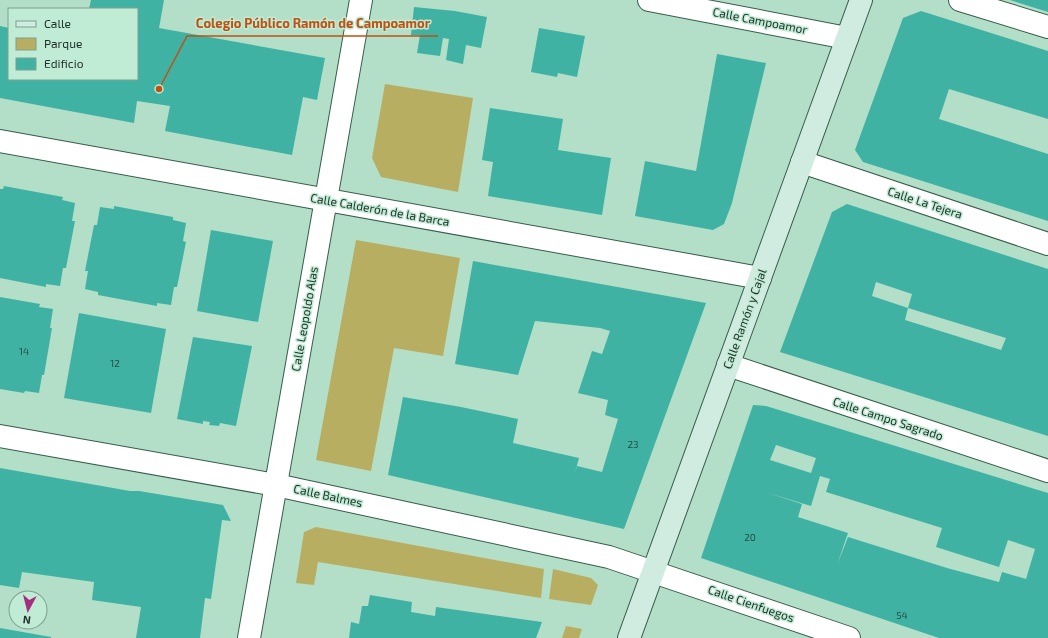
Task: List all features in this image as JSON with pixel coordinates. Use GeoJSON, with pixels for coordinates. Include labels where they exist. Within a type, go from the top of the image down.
{"type":"FeatureCollection","features":[{"type":"Feature","properties":{"kind":"main road","name":"Calle Ramón y Cajal"},"geometry":{"type":"LineString","coordinates":[[629,638],[861,0]]}},
{"type":"Feature","properties":{"kind":"street","name":"Calle Leopoldo Alas"},"geometry":{"type":"LineString","coordinates":[[249,638],[362,0]]}},
{"type":"Feature","properties":{"kind":"street","name":"Calle Campoamor"},"geometry":{"type":"LineString","coordinates":[[650,0],[848,38]]}},
{"type":"Feature","properties":{"kind":"street"},"geometry":{"type":"LineString","coordinates":[[960,0],[1048,27]]}},
{"type":"Feature","properties":{"kind":"street","name":"Calle Calderón de la Barca"},"geometry":{"type":"LineString","coordinates":[[0,141],[760,278]]}},
{"type":"Feature","properties":{"kind":"street","name":"Calle La Tejera"},"geometry":{"type":"LineString","coordinates":[[802,162],[1048,244]]}},
{"type":"Feature","properties":{"kind":"street","name":"Calle Campo Sagrado"},"geometry":{"type":"LineString","coordinates":[[728,365],[1048,471]]}},
{"type":"Feature","properties":{"kind":"street","name":"Calle Balmes"},"geometry":{"type":"LineString","coordinates":[[0,436],[276,485],[609,557],[653,571]]}},
{"type":"Feature","properties":{"kind":"street","name":"Calle Cienfuegos"},"geometry":{"type":"LineString","coordinates":[[653,571],[849,638]]}},
{"type":"Feature","properties":{"kind":"green space"},"geometry":{"type":"Polygon","coordinates":[[[385,84],[473,98],[458,192],[381,177],[372,158],[385,84]]]}},
{"type":"Feature","properties":{"kind":"green space"},"geometry":{"type":"Polygon","coordinates":[[[356,240],[460,258],[443,356],[394,348],[371,471],[316,460],[356,240]]]}},
{"type":"Feature","properties":{"kind":"green space"},"geometry":{"type":"Polygon","coordinates":[[[316,527],[544,569],[541,598],[318,562],[314,585],[296,583],[304,532],[316,527]]]}},
{"type":"Feature","properties":{"kind":"green space"},"geometry":{"type":"Polygon","coordinates":[[[553,569],[591,578],[598,585],[591,605],[549,599],[553,569]]]}},
{"type":"Feature","properties":{"kind":"green space"},"geometry":{"type":"Polygon","coordinates":[[[566,626],[582,629],[579,638],[562,638],[566,626]]]}},
{"type":"Feature","properties":{"kind":"building"},"geometry":{"type":"Polygon","coordinates":[[[91,0],[164,0],[159,28],[325,58],[317,100],[303,97],[292,155],[165,131],[170,106],[137,101],[134,123],[0,98],[0,26],[8,28],[8,80],[138,80],[138,8],[89,8],[91,0]]]}},
{"type":"Feature","properties":{"kind":"building"},"geometry":{"type":"Polygon","coordinates":[[[1010,0],[1048,0],[1048,12],[1010,0]]]}},
{"type":"Feature","properties":{"kind":"building"},"geometry":{"type":"Polygon","coordinates":[[[414,7],[455,11],[487,17],[481,48],[466,45],[463,64],[446,60],[449,39],[443,38],[440,56],[417,53],[420,35],[411,35],[414,7]]]}},
{"type":"Feature","properties":{"kind":"building"},"geometry":{"type":"Polygon","coordinates":[[[921,11],[1048,51],[1048,119],[949,89],[939,119],[1048,154],[1048,221],[863,162],[855,150],[903,18],[921,11]]]}},
{"type":"Feature","properties":{"kind":"building"},"geometry":{"type":"Polygon","coordinates":[[[539,28],[585,36],[577,77],[558,73],[557,77],[531,72],[539,28]]]}},
{"type":"Feature","properties":{"kind":"building"},"geometry":{"type":"Polygon","coordinates":[[[717,54],[766,63],[732,203],[724,224],[713,230],[635,216],[645,161],[696,171],[717,54]]]}},
{"type":"Feature","properties":{"kind":"building"},"geometry":{"type":"Polygon","coordinates":[[[490,108],[563,119],[558,150],[611,158],[602,215],[488,196],[493,162],[482,160],[490,108]]]}},
{"type":"Feature","properties":{"kind":"building"},"geometry":{"type":"Polygon","coordinates":[[[4,186],[63,197],[62,200],[75,203],[72,221],[75,221],[66,268],[63,268],[60,286],[46,284],[46,287],[0,278],[0,189],[3,189],[4,186]]]}},
{"type":"Feature","properties":{"kind":"building"},"geometry":{"type":"Polygon","coordinates":[[[847,204],[1048,269],[1048,436],[780,352],[832,212],[847,204]],[[876,282],[872,296],[908,308],[912,294],[876,282]],[[908,308],[905,320],[1001,350],[1006,338],[908,308]]]}},
{"type":"Feature","properties":{"kind":"building"},"geometry":{"type":"Polygon","coordinates":[[[114,206],[173,217],[173,220],[186,223],[183,241],[186,242],[177,287],[174,287],[171,305],[157,303],[157,306],[98,295],[98,292],[85,289],[88,271],[85,271],[94,225],[97,225],[100,207],[114,209],[114,206]]]}},
{"type":"Feature","properties":{"kind":"building"},"geometry":{"type":"Polygon","coordinates":[[[211,230],[273,241],[258,322],[197,311],[211,230]]]}},
{"type":"Feature","properties":{"kind":"building"},"geometry":{"type":"Polygon","coordinates":[[[473,261],[706,303],[624,529],[388,475],[403,397],[518,419],[513,443],[579,458],[574,476],[577,466],[602,472],[618,419],[605,415],[608,400],[578,393],[592,351],[602,354],[610,331],[600,328],[535,321],[518,375],[455,364],[473,261]]]}},
{"type":"Feature","properties":{"kind":"building"},"geometry":{"type":"Polygon","coordinates":[[[0,297],[40,304],[39,307],[53,309],[50,328],[52,328],[44,375],[42,375],[39,393],[25,391],[24,393],[0,389],[0,297]]]}},
{"type":"Feature","properties":{"kind":"building"},"geometry":{"type":"Polygon","coordinates":[[[79,313],[166,329],[151,413],[64,398],[79,313]]]}},
{"type":"Feature","properties":{"kind":"building"},"geometry":{"type":"Polygon","coordinates":[[[193,337],[252,346],[236,426],[220,423],[219,426],[209,425],[210,422],[203,421],[203,424],[177,419],[193,337]]]}},
{"type":"Feature","properties":{"kind":"building"},"geometry":{"type":"Polygon","coordinates":[[[753,405],[766,406],[1048,493],[1048,638],[939,638],[701,558],[753,405]],[[776,445],[770,460],[811,473],[816,458],[776,445]],[[820,476],[811,506],[765,492],[802,504],[798,517],[848,533],[837,565],[848,537],[947,568],[999,582],[1002,572],[1026,579],[1035,549],[1008,540],[999,567],[936,547],[942,528],[826,492],[830,479],[820,476]]]}},
{"type":"Feature","properties":{"kind":"building"},"geometry":{"type":"Polygon","coordinates":[[[0,468],[130,491],[139,491],[223,505],[231,521],[222,520],[211,599],[205,598],[200,638],[136,638],[141,607],[92,600],[94,582],[22,572],[19,588],[0,585],[0,468]]]}},
{"type":"Feature","properties":{"kind":"building"},"geometry":{"type":"Polygon","coordinates":[[[370,595],[412,602],[411,612],[435,616],[436,607],[542,622],[536,638],[349,638],[351,622],[359,624],[362,606],[368,606],[370,595]]]}},
{"type":"Feature","properties":{"kind":"building"},"geometry":{"type":"Polygon","coordinates":[[[0,628],[51,637],[51,638],[0,638],[0,628]]]}},
{"type":"Feature","properties":{"kind":"place","name":"Colegio Público Ramón de Campoamor"},"geometry":{"type":"Point","coordinates":[159,89]}}]}
